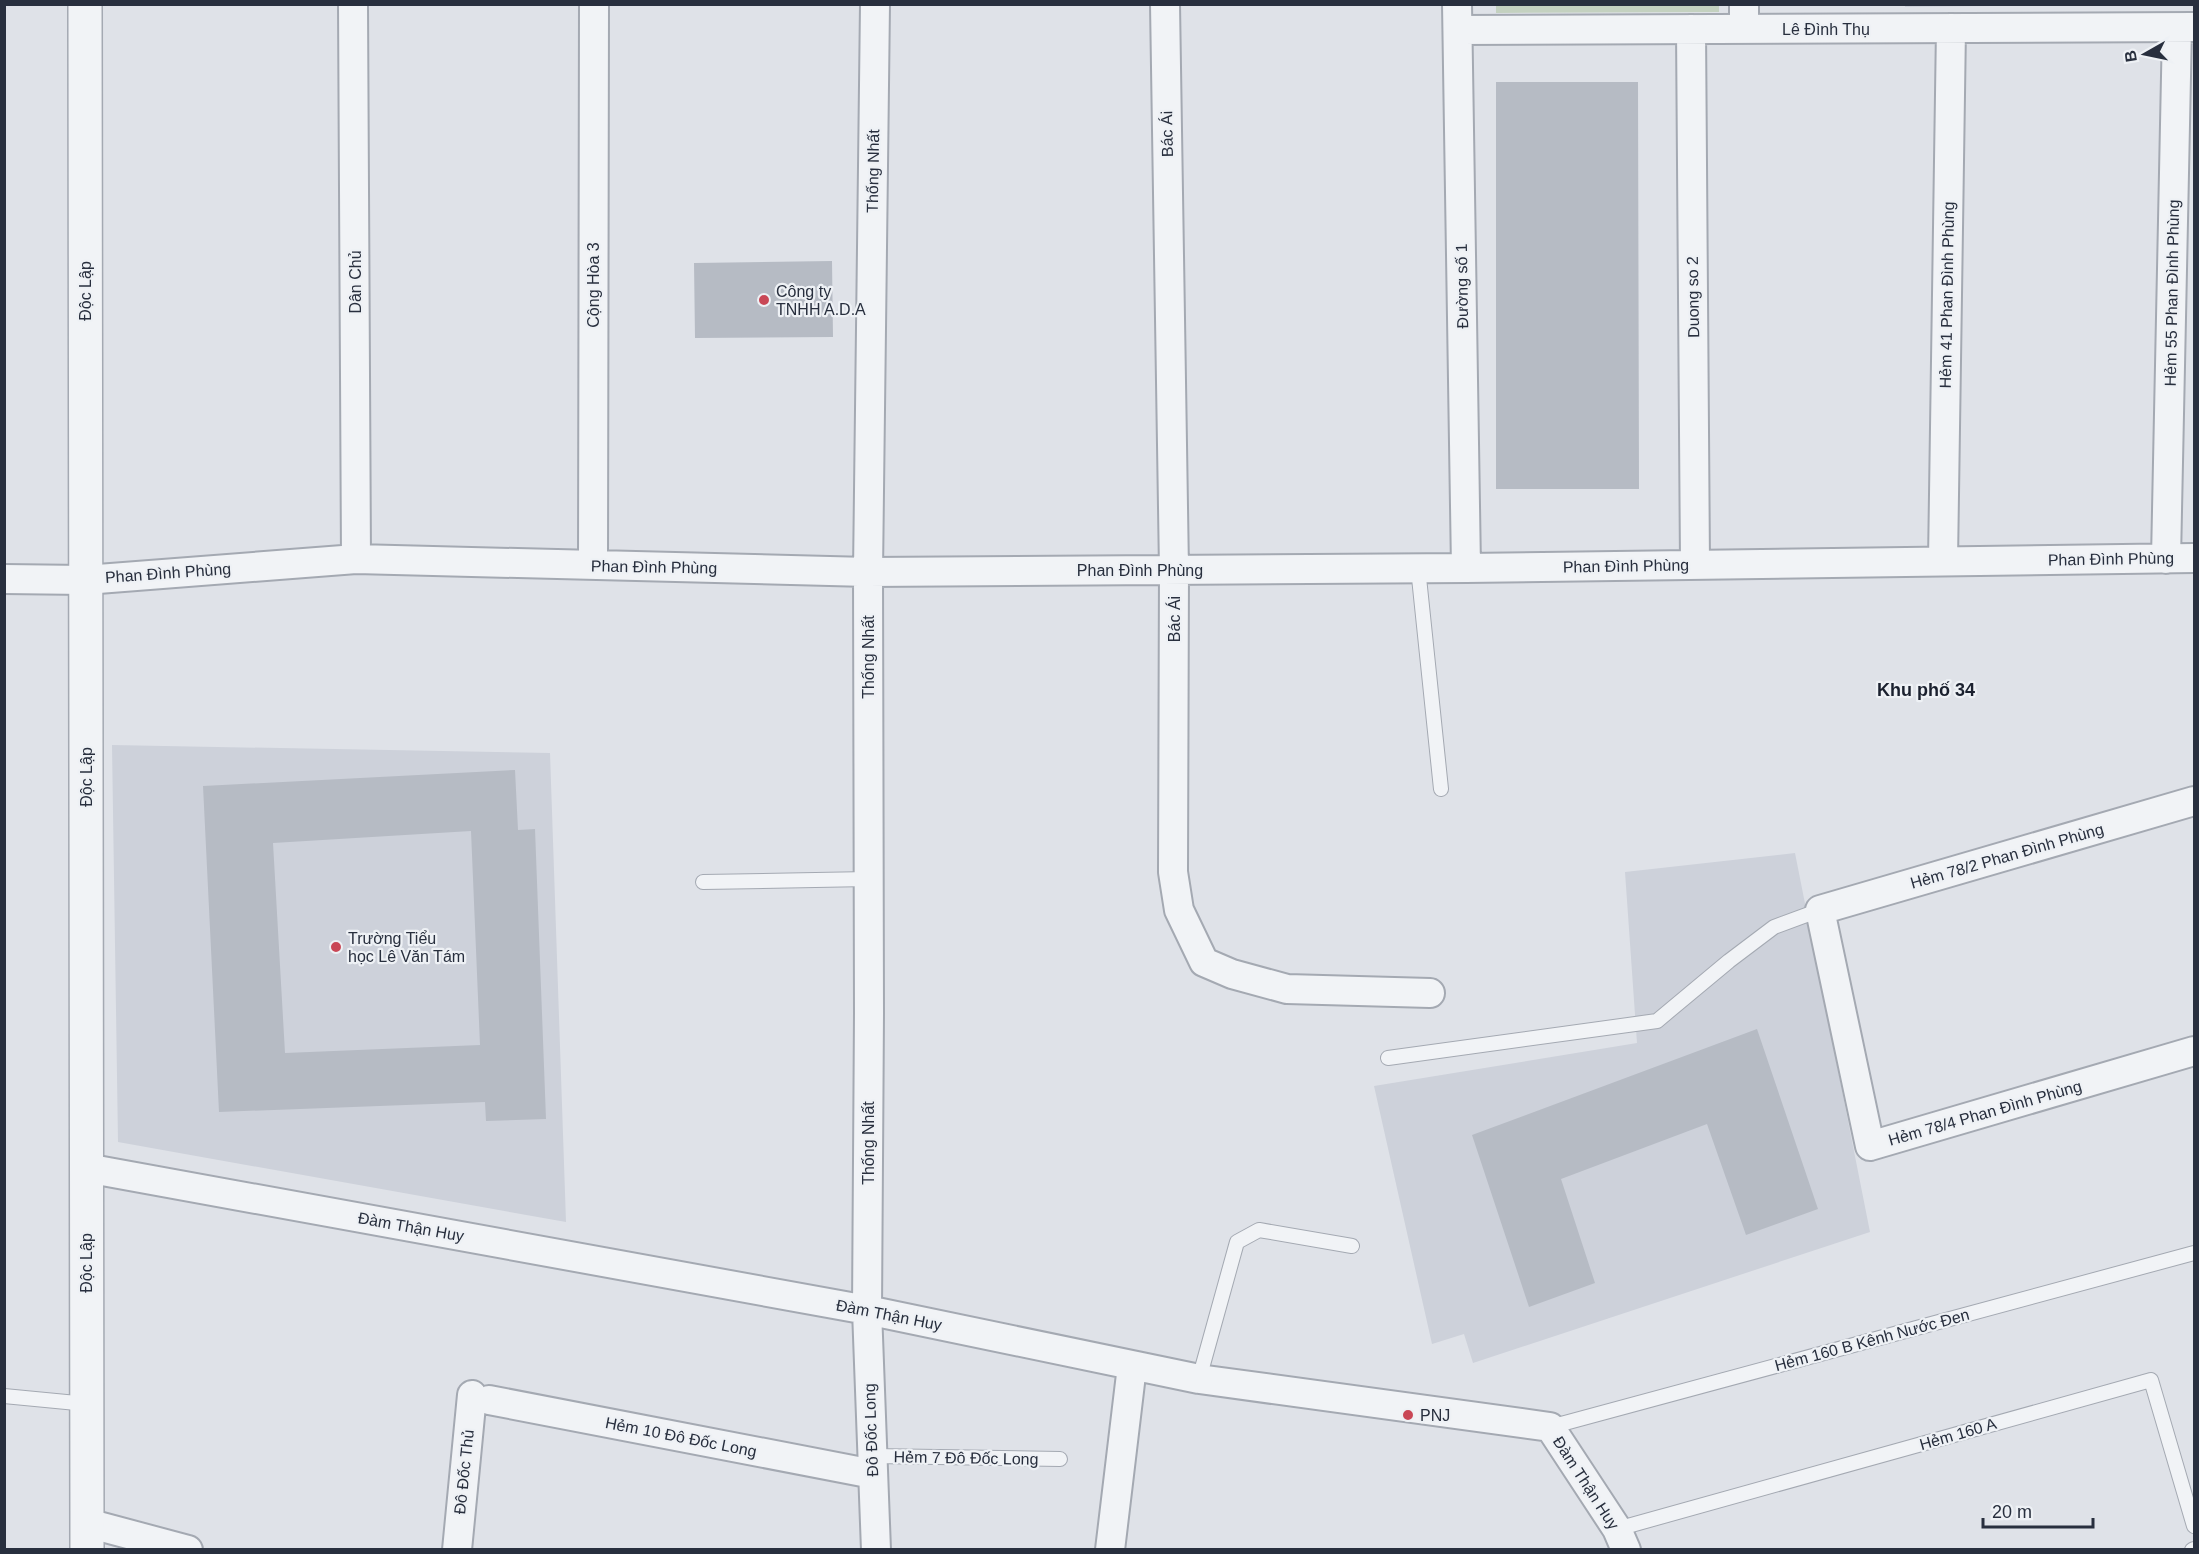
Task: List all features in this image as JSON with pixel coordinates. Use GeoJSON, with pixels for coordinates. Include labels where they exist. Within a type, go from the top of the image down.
{"type":"FeatureCollection","features":[{"type":"Feature","properties":{"kind":"street","name":"Độc Lập"},"geometry":{"type":"LineString","coordinates":[[85,4],[87,1536]]}},
{"type":"Feature","properties":{"kind":"street","name":"Dân Chủ"},"geometry":{"type":"LineString","coordinates":[[353,4],[356,559]]}},
{"type":"Feature","properties":{"kind":"street","name":"Cộng Hòa 3"},"geometry":{"type":"LineString","coordinates":[[593,565],[594,4]]}},
{"type":"Feature","properties":{"kind":"street","name":"Thống Nhất"},"geometry":{"type":"LineString","coordinates":[[867,1310],[868,572],[875,4]]}},
{"type":"Feature","properties":{"kind":"street","name":"Bác Ái"},"geometry":{"type":"LineString","coordinates":[[1166,4],[1174,570],[1173,872],[1179,910],[1204,962],[1232,974],[1287,989],[1430,993]]}},
{"type":"Feature","properties":{"kind":"street","name":"Lê Đình Thụ"},"geometry":{"type":"LineString","coordinates":[[1458,17],[1691,29],[1744,17],[1951,28],[2186,28]]}},
{"type":"Feature","properties":{"kind":"street","name":"Đường số 1"},"geometry":{"type":"LineString","coordinates":[[1458,17],[1466,568]]}},
{"type":"Feature","properties":{"kind":"street","name":"Hẻm 41 Phan Đình Phùng"},"geometry":{"type":"LineString","coordinates":[[1943,561],[1951,28]]}},
{"type":"Feature","properties":{"kind":"street","name":"Hẻm 55 Phan Đình Phùng"},"geometry":{"type":"LineString","coordinates":[[2166,559],[2186,28]]}},
{"type":"Feature","properties":{"kind":"street","name":"Duong so 2"},"geometry":{"type":"LineString","coordinates":[[1691,29],[1695,564]]}},
{"type":"Feature","properties":{"kind":"street","name":"Phan Đình Phùng"},"geometry":{"type":"LineString","coordinates":[[4,579],[85,580],[356,559],[868,572],[1466,568],[2194,558]]}},
{"type":"Feature","properties":{"kind":"street","name":"Hẻm 78/2 Phan Đình Phùng"},"geometry":{"type":"LineString","coordinates":[[1820,910],[2194,801]]}},
{"type":"Feature","properties":{"kind":"street","name":"Hẻm 78/4 Phan Đình Phùng"},"geometry":{"type":"LineString","coordinates":[[1820,910],[1870,1146],[2194,1051]]}},
{"type":"Feature","properties":{"kind":"street","name":"Đàm Thận Huy"},"geometry":{"type":"LineString","coordinates":[[86,1168],[867,1310],[1199,1379],[1550,1426],[1622,1539]]}},
{"type":"Feature","properties":{"kind":"street","name":"Đô Đốc Long"},"geometry":{"type":"LineString","coordinates":[[867,1310],[876,1550]]}},
{"type":"Feature","properties":{"kind":"street"},"geometry":{"type":"LineString","coordinates":[[1110,1550],[1132,1366]]}},
{"type":"Feature","properties":{"kind":"street","name":"Hẻm 10 Đô Đốc Long"},"geometry":{"type":"LineString","coordinates":[[481,1398],[873,1465]]}},
{"type":"Feature","properties":{"kind":"street","name":"Đô Đốc Thủ"},"geometry":{"type":"LineString","coordinates":[[457,1550],[481,1398]]}},
{"type":"Feature","properties":{"kind":"street"},"geometry":{"type":"LineString","coordinates":[[87,1536],[188,1550]]}},
{"type":"Feature","properties":{"kind":"lane"},"geometry":{"type":"LineString","coordinates":[[1418,568],[1441,789]]}},
{"type":"Feature","properties":{"kind":"lane"},"geometry":{"type":"LineString","coordinates":[[703,882],[869,879]]}},
{"type":"Feature","properties":{"kind":"lane"},"geometry":{"type":"LineString","coordinates":[[1388,1059],[1657,1022],[1729,961],[1774,927],[1820,910]]}},
{"type":"Feature","properties":{"kind":"lane"},"geometry":{"type":"LineString","coordinates":[[1199,1379],[1237,1242],[1259,1230],[1352,1246]]}},
{"type":"Feature","properties":{"kind":"lane","name":"Hẻm 160 B Kênh Nước Đen"},"geometry":{"type":"LineString","coordinates":[[1550,1426],[2194,1253]]}},
{"type":"Feature","properties":{"kind":"lane","name":"Hẻm 160 A"},"geometry":{"type":"LineString","coordinates":[[1622,1539],[2151,1380],[2194,1527]]}},
{"type":"Feature","properties":{"kind":"lane"},"geometry":{"type":"LineString","coordinates":[[4,1396],[87,1404]]}},
{"type":"Feature","properties":{"kind":"lane","name":"Hẻm 7 Đô Đốc Long"},"geometry":{"type":"LineString","coordinates":[[873,1465],[1060,1459]]}},
{"type":"Feature","properties":{"kind":"shaded area"},"geometry":{"type":"Polygon","coordinates":[[[1905,4],[2085,4],[2085,5],[1905,7],[1905,4]]]}},
{"type":"Feature","properties":{"kind":"shaded area","name":"Trường Tiểu học Lê Văn Tám"},"geometry":{"type":"Polygon","coordinates":[[[112,745],[550,753],[566,1222],[118,1142],[112,745]]]}},
{"type":"Feature","properties":{"kind":"shaded area"},"geometry":{"type":"Polygon","coordinates":[[[1795,853],[1870,1232],[1473,1363],[1464,1334],[1432,1344],[1374,1086],[1637,1043],[1625,872],[1795,853]]]}},
{"type":"Feature","properties":{"kind":"green space"},"geometry":{"type":"Polygon","coordinates":[[[1496,4],[1719,4],[1719,12],[1496,13],[1496,4]]]}},
{"type":"Feature","properties":{"kind":"green space"},"geometry":{"type":"Polygon","coordinates":[[[2193,608],[2194,775],[2193,776],[2193,608]]]}},
{"type":"Feature","properties":{"kind":"building"},"geometry":{"type":"Polygon","coordinates":[[[1496,82],[1638,82],[1639,489],[1496,489],[1496,82]]]}},
{"type":"Feature","properties":{"kind":"building","name":"Công ty TNHH A.D.A"},"geometry":{"type":"Polygon","coordinates":[[[832,261],[833,337],[695,338],[694,263],[832,261]]]}},
{"type":"Feature","properties":{"kind":"building"},"geometry":{"type":"Polygon","coordinates":[[[515,770],[518,830],[535,829],[546,1119],[486,1121],[485,1102],[219,1112],[203,786],[515,770]],[[471,831],[273,843],[285,1053],[480,1045],[471,831]]]}},
{"type":"Feature","properties":{"kind":"building"},"geometry":{"type":"Polygon","coordinates":[[[1757,1029],[1818,1209],[1746,1235],[1707,1124],[1561,1179],[1595,1283],[1529,1307],[1472,1135],[1757,1029]]]}},
{"type":"Feature","properties":{"kind":"place","name":"Công ty TNHH A.D.A"},"geometry":{"type":"Point","coordinates":[764,300]}},
{"type":"Feature","properties":{"kind":"place","name":"Trường Tiểu học Lê Văn Tám"},"geometry":{"type":"Point","coordinates":[336,947]}},
{"type":"Feature","properties":{"kind":"place","name":"PNJ"},"geometry":{"type":"Point","coordinates":[1408,1415]}},
{"type":"Feature","properties":{"kind":"district","name":"Khu phố 34"},"geometry":{"type":"Point","coordinates":[1926,690]}}]}
